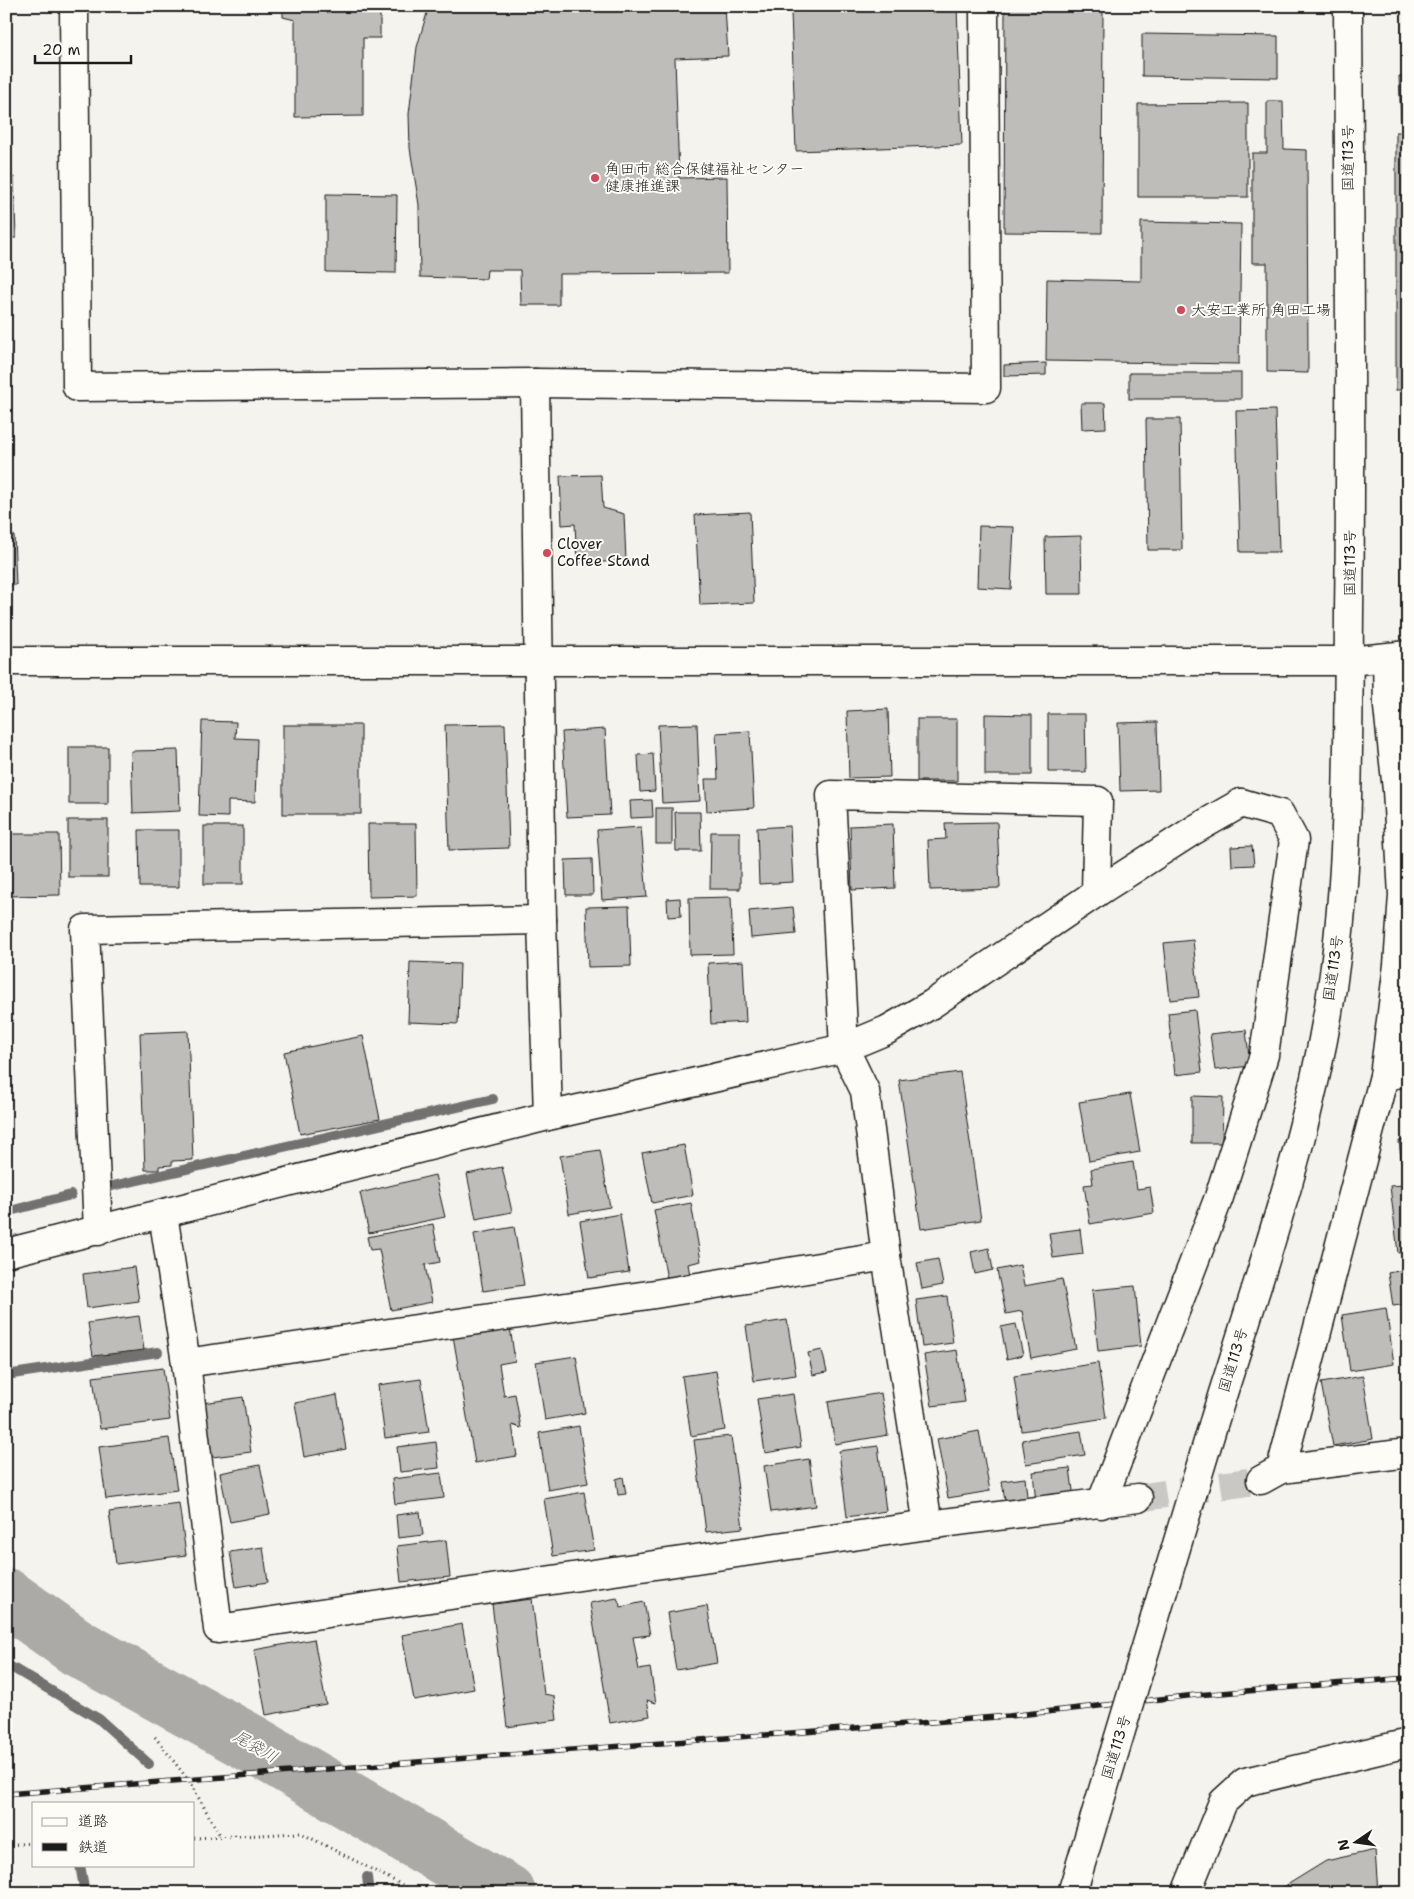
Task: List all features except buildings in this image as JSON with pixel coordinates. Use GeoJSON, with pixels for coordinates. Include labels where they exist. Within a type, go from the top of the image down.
{"type":"FeatureCollection","features":[{"type":"Feature","properties":{"kind":"main road"},"geometry":{"type":"LineString","coordinates":[[74,6],[78,387],[535,383],[986,388],[984,6]]}},
{"type":"Feature","properties":{"kind":"main road","name":"国道113号"},"geometry":{"type":"LineString","coordinates":[[1072,1893],[1306,1117],[1336,960],[1343,880],[1348,778],[1348,6]]}},
{"type":"Feature","properties":{"kind":"main road"},"geometry":{"type":"LineString","coordinates":[[535,383],[542,920],[548,1116]]}},
{"type":"Feature","properties":{"kind":"main road"},"geometry":{"type":"LineString","coordinates":[[6,661],[539,659],[1349,660],[1398,657],[1388,707],[1397,790],[1403,896],[1398,965],[1396,1074],[1271,1475],[1408,1453]]}},
{"type":"Feature","properties":{"kind":"main road"},"geometry":{"type":"LineString","coordinates":[[928,1525],[886,1256],[865,1091],[844,1048],[831,795],[1098,801],[1096,893]]}},
{"type":"Feature","properties":{"kind":"main road"},"geometry":{"type":"LineString","coordinates":[[6,1253],[548,1116],[844,1048],[888,1030],[932,1004],[1096,893],[1194,830],[1241,803],[1280,814],[1294,840],[1264,1055],[1219,1197],[1100,1504]]}},
{"type":"Feature","properties":{"kind":"main road"},"geometry":{"type":"LineString","coordinates":[[98,1231],[85,929],[542,920]]}},
{"type":"Feature","properties":{"kind":"main road"},"geometry":{"type":"LineString","coordinates":[[163,1214],[186,1363],[218,1629],[928,1525],[1138,1498]]}},
{"type":"Feature","properties":{"kind":"main road"},"geometry":{"type":"LineString","coordinates":[[186,1363],[645,1296],[886,1256]]}},
{"type":"Feature","properties":{"kind":"main road"},"geometry":{"type":"LineString","coordinates":[[1186,1893],[1223,1802],[1245,1782],[1408,1743]]}},
{"type":"Feature","properties":{"kind":"path"},"geometry":{"type":"LineString","coordinates":[[155,1737],[189,1781],[221,1837]]}},
{"type":"Feature","properties":{"kind":"path"},"geometry":{"type":"LineString","coordinates":[[195,1838],[301,1833],[418,1893]]}},
{"type":"Feature","properties":{"kind":"path"},"geometry":{"type":"LineString","coordinates":[[6,1845],[32,1843]]}},
{"type":"Feature","properties":{"kind":"waterway"},"geometry":{"type":"LineString","coordinates":[[108,1187],[493,1099]]}},
{"type":"Feature","properties":{"kind":"waterway"},"geometry":{"type":"LineString","coordinates":[[6,1212],[71,1195]]}},
{"type":"Feature","properties":{"kind":"waterway"},"geometry":{"type":"LineString","coordinates":[[6,1375],[158,1352]]}},
{"type":"Feature","properties":{"kind":"waterway","name":"尾袋川"},"geometry":{"type":"LineString","coordinates":[[6,1597],[78,1648],[254,1745],[507,1893]]}},
{"type":"Feature","properties":{"kind":"waterway"},"geometry":{"type":"LineString","coordinates":[[6,1664],[99,1719],[149,1764]]}},
{"type":"Feature","properties":{"kind":"waterway"},"geometry":{"type":"LineString","coordinates":[[80,1866],[85,1893]]}},
{"type":"Feature","properties":{"kind":"waterway"},"geometry":{"type":"LineString","coordinates":[[367,1877],[369,1893]]}},
{"type":"Feature","properties":{"kind":"tunnel"},"geometry":{"type":"LineString","coordinates":[[1138,1498],[1261,1480]]}},
{"type":"Feature","properties":{"kind":"railway"},"geometry":{"type":"LineString","coordinates":[[6,1794],[1009,1716],[1196,1695],[1408,1678]]}},
{"type":"Feature","properties":{"kind":"place","name":"角田市 総合保健福祉センター 健康推進課"},"geometry":{"type":"Point","coordinates":[595,178]}},
{"type":"Feature","properties":{"kind":"place","name":"大安工業所 角田工場"},"geometry":{"type":"Point","coordinates":[1181,310]}},
{"type":"Feature","properties":{"kind":"place","name":"Clover Coffee Stand"},"geometry":{"type":"Point","coordinates":[547,553]}}]}
